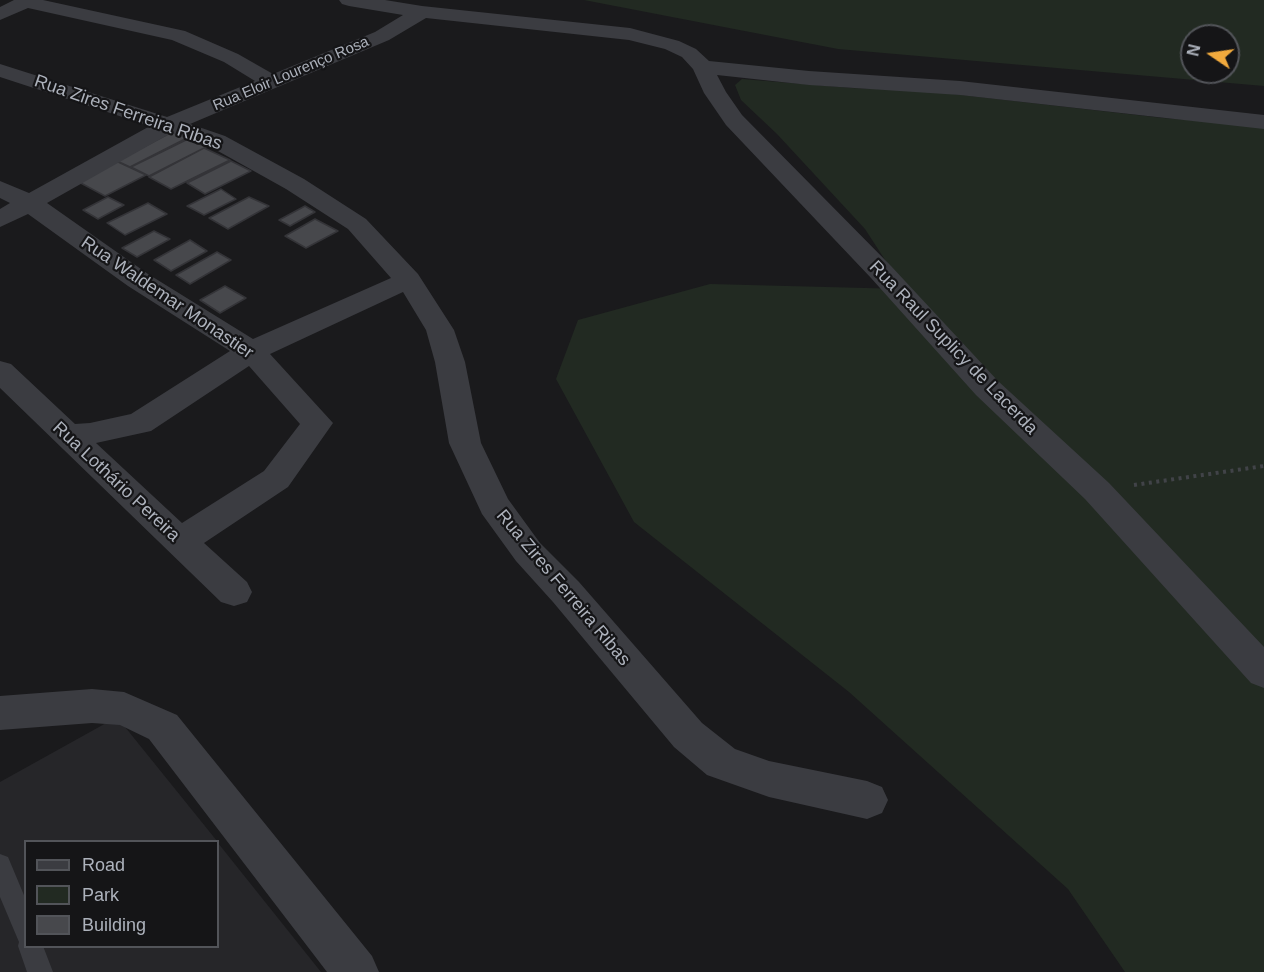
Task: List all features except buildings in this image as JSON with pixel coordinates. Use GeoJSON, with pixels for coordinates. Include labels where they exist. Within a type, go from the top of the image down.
{"type":"FeatureCollection","features":[{"type":"Feature","properties":{"kind":"street"},"geometry":{"type":"LineString","coordinates":[[350,0],[422,12],[558,26],[651,39],[672,45],[688,53],[703,67],[809,78],[960,88],[1264,122]]}},
{"type":"Feature","properties":{"kind":"street"},"geometry":{"type":"LineString","coordinates":[[0,14],[28,1],[178,35],[231,58],[271,82]]}},
{"type":"Feature","properties":{"kind":"street","name":"Rua Eloir Lourenço Rosa"},"geometry":{"type":"LineString","coordinates":[[0,219],[171,124],[382,36],[422,12]]}},
{"type":"Feature","properties":{"kind":"street","name":"Rua Raul Suplicy de Lacerda"},"geometry":{"type":"LineString","coordinates":[[703,67],[715,93],[734,120],[874,265],[987,388],[1097,491],[1264,672]]}},
{"type":"Feature","properties":{"kind":"street","name":"Rua Zires Ferreira Ribas"},"geometry":{"type":"LineString","coordinates":[[0,70],[171,124],[238,151],[357,224],[408,280],[440,330],[450,362],[465,443],[494,505],[523,545],[688,735],[721,762],[769,778],[867,800]]}},
{"type":"Feature","properties":{"kind":"street","name":"Rua Waldemar Monastier"},"geometry":{"type":"LineString","coordinates":[[0,188],[30,203],[138,280],[251,351],[317,423],[276,479],[180,540]]}},
{"type":"Feature","properties":{"kind":"street"},"geometry":{"type":"LineString","coordinates":[[66,435],[90,434],[140,423],[251,351],[408,280]]}},
{"type":"Feature","properties":{"kind":"street","name":"Rua Lothário Pereira"},"geometry":{"type":"LineString","coordinates":[[0,371],[234,592]]}},
{"type":"Feature","properties":{"kind":"street"},"geometry":{"type":"LineString","coordinates":[[0,713],[92,706],[124,709],[163,727],[356,972]]}},
{"type":"Feature","properties":{"kind":"lane"},"geometry":{"type":"LineString","coordinates":[[0,865],[8,911],[24,931]]}},
{"type":"Feature","properties":{"kind":"lane"},"geometry":{"type":"LineString","coordinates":[[31,948],[40,972]]}},
{"type":"Feature","properties":{"kind":"path"},"geometry":{"type":"LineString","coordinates":[[1097,491],[1264,466]]}},
{"type":"Feature","properties":{"kind":"shaded area"},"geometry":{"type":"Polygon","coordinates":[[[117,717],[216,840],[24,840],[24,948],[219,948],[219,844],[321,972],[0,972],[0,782],[117,717]]]}},
{"type":"Feature","properties":{"kind":"green space"},"geometry":{"type":"Polygon","coordinates":[[[584,0],[1264,0],[1264,86],[1240,84],[1240,24],[1180,24],[1180,79],[838,49],[584,0]]]}},
{"type":"Feature","properties":{"kind":"green space"},"geometry":{"type":"Polygon","coordinates":[[[742,79],[852,88],[926,91],[1163,118],[1264,126],[1264,972],[1125,972],[1068,889],[849,692],[634,522],[556,379],[578,320],[710,284],[904,289],[865,229],[777,134],[741,100],[735,85],[742,79]]]}}]}
